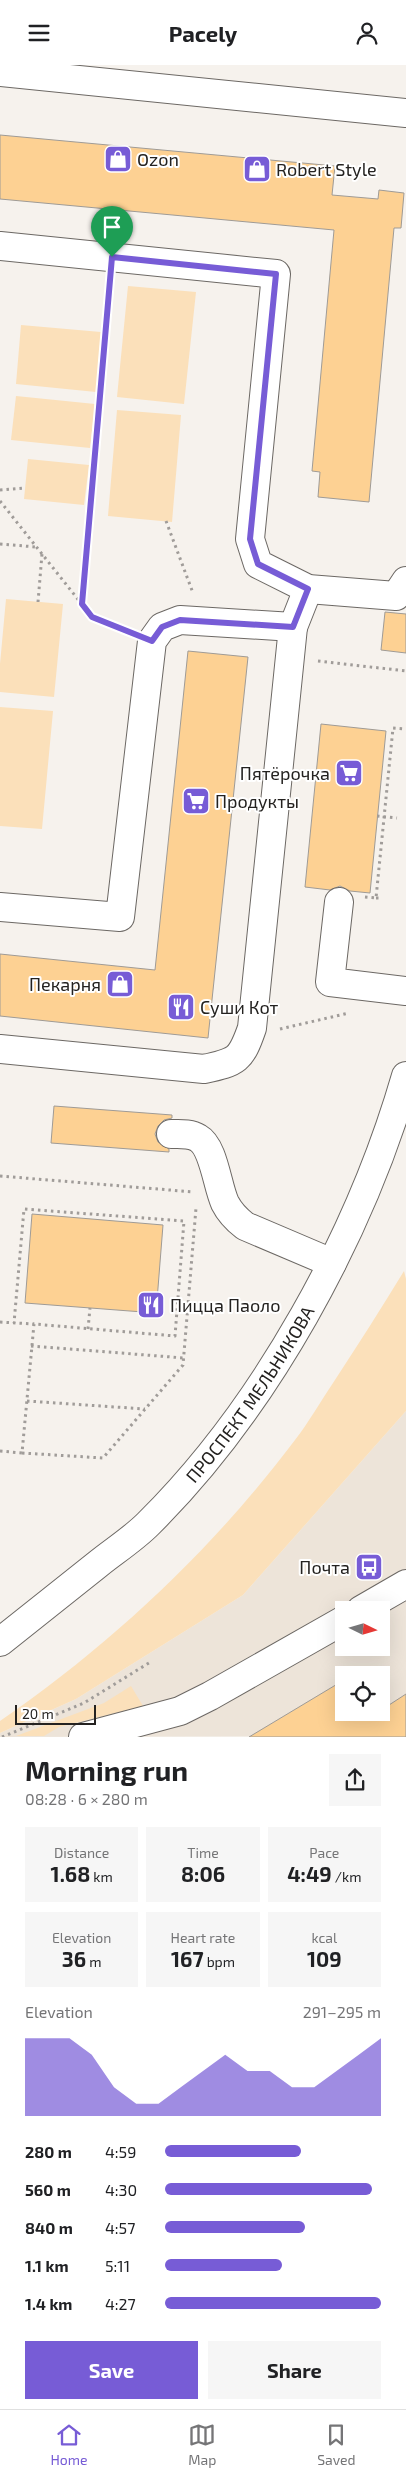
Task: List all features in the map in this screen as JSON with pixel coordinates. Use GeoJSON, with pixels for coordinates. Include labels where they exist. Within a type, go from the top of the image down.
{"type":"FeatureCollection","features":[{"type":"Feature","properties":{"kind":"street"},"geometry":{"type":"LineString","coordinates":[[0,72],[406,113]]}},
{"type":"Feature","properties":{"kind":"street"},"geometry":{"type":"LineString","coordinates":[[0,245],[276,274],[250,539],[258,564],[308,589],[403,591]]}},
{"type":"Feature","properties":{"kind":"street"},"geometry":{"type":"LineString","coordinates":[[0,1049],[204,1069],[228,1064],[245,1051],[252,1028],[293,627],[308,589]]}},
{"type":"Feature","properties":{"kind":"street"},"geometry":{"type":"LineString","coordinates":[[0,907],[120,917],[152,641],[162,627],[180,620],[293,627]]}},
{"type":"Feature","properties":{"kind":"street"},"geometry":{"type":"LineString","coordinates":[[348,899],[330,982],[406,991]]}},
{"type":"Feature","properties":{"kind":"street","name":"ПРОСПЕКТ МЕЛЬНИКОВА"},"geometry":{"type":"LineString","coordinates":[[0,1642],[146,1525],[194,1476],[251,1400],[288,1343],[332,1263],[373,1170],[406,1076]]}},
{"type":"Feature","properties":{"kind":"street"},"geometry":{"type":"LineString","coordinates":[[171,1133],[190,1135],[199,1139],[207,1147],[225,1203],[234,1218],[245,1226],[332,1263]]}},
{"type":"Feature","properties":{"kind":"street"},"geometry":{"type":"LineString","coordinates":[[377,1601],[406,1584]]}},
{"type":"Feature","properties":{"kind":"street"},"geometry":{"type":"LineString","coordinates":[[83,1737],[180,1711],[218,1692],[335,1625]]}},
{"type":"Feature","properties":{"kind":"path"},"geometry":{"type":"LineString","coordinates":[[82,604],[112,257]]}},
{"type":"Feature","properties":{"kind":"path"},"geometry":{"type":"LineString","coordinates":[[0,490],[25,488]]}},
{"type":"Feature","properties":{"kind":"path"},"geometry":{"type":"LineString","coordinates":[[0,501],[92,617],[152,641]]}},
{"type":"Feature","properties":{"kind":"path"},"geometry":{"type":"LineString","coordinates":[[166,521],[202,621]]}},
{"type":"Feature","properties":{"kind":"path"},"geometry":{"type":"LineString","coordinates":[[0,544],[37,547]]}},
{"type":"Feature","properties":{"kind":"path"},"geometry":{"type":"LineString","coordinates":[[38,602],[42,554]]}},
{"type":"Feature","properties":{"kind":"path"},"geometry":{"type":"LineString","coordinates":[[290,658],[406,671]]}},
{"type":"Feature","properties":{"kind":"path"},"geometry":{"type":"LineString","coordinates":[[376,898],[393,728],[406,729]]}},
{"type":"Feature","properties":{"kind":"path"},"geometry":{"type":"LineString","coordinates":[[377,816],[397,818]]}},
{"type":"Feature","properties":{"kind":"path"},"geometry":{"type":"LineString","coordinates":[[348,899],[382,898]]}},
{"type":"Feature","properties":{"kind":"path"},"geometry":{"type":"LineString","coordinates":[[250,1036],[352,1012]]}},
{"type":"Feature","properties":{"kind":"path"},"geometry":{"type":"LineString","coordinates":[[0,1176],[197,1192]]}},
{"type":"Feature","properties":{"kind":"path"},"geometry":{"type":"LineString","coordinates":[[0,1451],[103,1458],[183,1365],[196,1202]]}},
{"type":"Feature","properties":{"kind":"path"},"geometry":{"type":"LineString","coordinates":[[0,1322],[175,1336],[184,1221],[24,1209],[14,1323]]}},
{"type":"Feature","properties":{"kind":"path"},"geometry":{"type":"LineString","coordinates":[[88,1329],[90,1308]]}},
{"type":"Feature","properties":{"kind":"path"},"geometry":{"type":"LineString","coordinates":[[22,1453],[34,1324]]}},
{"type":"Feature","properties":{"kind":"path"},"geometry":{"type":"LineString","coordinates":[[31,1346],[184,1358]]}},
{"type":"Feature","properties":{"kind":"path"},"geometry":{"type":"LineString","coordinates":[[27,1401],[145,1409]]}},
{"type":"Feature","properties":{"kind":"path"},"geometry":{"type":"LineString","coordinates":[[2,1737],[84,1703],[152,1661]]}},
{"type":"Feature","properties":{"kind":"shaded area"},"geometry":{"type":"Polygon","coordinates":[[[128,286],[196,292],[184,404],[117,397],[128,286]]]}},
{"type":"Feature","properties":{"kind":"shaded area"},"geometry":{"type":"Polygon","coordinates":[[[21,325],[101,332],[96,392],[16,384],[21,325]]]}},
{"type":"Feature","properties":{"kind":"shaded area"},"geometry":{"type":"Polygon","coordinates":[[[16,396],[95,404],[90,448],[11,440],[16,396]]]}},
{"type":"Feature","properties":{"kind":"shaded area"},"geometry":{"type":"Polygon","coordinates":[[[117,410],[181,415],[172,522],[108,516],[117,410]]]}},
{"type":"Feature","properties":{"kind":"shaded area"},"geometry":{"type":"Polygon","coordinates":[[[28,459],[89,465],[84,505],[24,499],[28,459]]]}},
{"type":"Feature","properties":{"kind":"shaded area"},"geometry":{"type":"Polygon","coordinates":[[[6,599],[63,604],[54,697],[0,692],[0,664],[6,599]]]}},
{"type":"Feature","properties":{"kind":"shaded area"},"geometry":{"type":"Polygon","coordinates":[[[0,707],[53,711],[42,829],[0,826],[0,707]]]}},
{"type":"Feature","properties":{"kind":"shaded area"},"geometry":{"type":"Polygon","coordinates":[[[404,1271],[406,1279],[406,1411],[243,1595],[76,1699],[0,1733],[0,1721],[82,1660],[121,1627],[159,1593],[230,1519],[300,1433],[404,1271]]]}},
{"type":"Feature","properties":{"kind":"shaded area"},"geometry":{"type":"Polygon","coordinates":[[[406,1411],[406,1736],[0,1737],[0,1733],[76,1699],[243,1595],[406,1411]]]}},
{"type":"Feature","properties":{"kind":"shaded area"},"geometry":{"type":"Polygon","coordinates":[[[131,1686],[143,1706],[59,1727],[44,1736],[16,1736],[104,1703],[131,1686]]]}},
{"type":"Feature","properties":{"kind":"building"},"geometry":{"type":"Polygon","coordinates":[[[0,135],[335,166],[332,195],[378,199],[379,190],[404,193],[401,228],[394,228],[369,502],[318,497],[320,472],[312,471],[334,230],[0,199],[0,135]]]}},
{"type":"Feature","properties":{"kind":"building"},"geometry":{"type":"Polygon","coordinates":[[[385,612],[406,614],[406,653],[381,650],[385,612]]]}},
{"type":"Feature","properties":{"kind":"building"},"geometry":{"type":"Polygon","coordinates":[[[188,651],[248,657],[208,1038],[0,1016],[0,954],[155,970],[188,651]]]}},
{"type":"Feature","properties":{"kind":"building","name":"Пятёрочка"},"geometry":{"type":"Polygon","coordinates":[[[321,724],[386,731],[370,893],[350,891],[340,886],[330,890],[305,887],[321,724]]]}},
{"type":"Feature","properties":{"kind":"building"},"geometry":{"type":"Polygon","coordinates":[[[54,1106],[172,1115],[172,1118],[164,1120],[158,1126],[155,1134],[158,1142],[169,1149],[169,1152],[51,1143],[54,1106]]]}},
{"type":"Feature","properties":{"kind":"building"},"geometry":{"type":"Polygon","coordinates":[[[32,1214],[163,1225],[156,1313],[25,1303],[32,1214]]]}},
{"type":"Feature","properties":{"kind":"building"},"geometry":{"type":"Polygon","coordinates":[[[335,1685],[335,1721],[390,1721],[390,1704],[406,1694],[406,1737],[249,1737],[335,1685]]]}},
{"type":"Feature","properties":{"kind":"place","name":"Ozon"},"geometry":{"type":"Point","coordinates":[118,159]}},
{"type":"Feature","properties":{"kind":"place","name":"Robert Style"},"geometry":{"type":"Point","coordinates":[257,169]}},
{"type":"Feature","properties":{"kind":"place","name":"Пятёрочка"},"geometry":{"type":"Point","coordinates":[349,773]}},
{"type":"Feature","properties":{"kind":"place","name":"Продукты"},"geometry":{"type":"Point","coordinates":[196,801]}},
{"type":"Feature","properties":{"kind":"place","name":"Пекарня"},"geometry":{"type":"Point","coordinates":[120,984]}},
{"type":"Feature","properties":{"kind":"place","name":"Суши Кот"},"geometry":{"type":"Point","coordinates":[181,1007]}},
{"type":"Feature","properties":{"kind":"place","name":"Пицца Паоло"},"geometry":{"type":"Point","coordinates":[151,1305]}},
{"type":"Feature","properties":{"kind":"place","name":"Почта"},"geometry":{"type":"Point","coordinates":[369,1567]}},
{"type":"Feature","properties":{"kind":"route"},"geometry":{"type":"LineString","coordinates":[[112,257],[276,274],[250,539],[258,564],[308,589],[293,627],[180,620],[162,627],[152,641],[92,617],[82,604],[112,257]]}}]}
